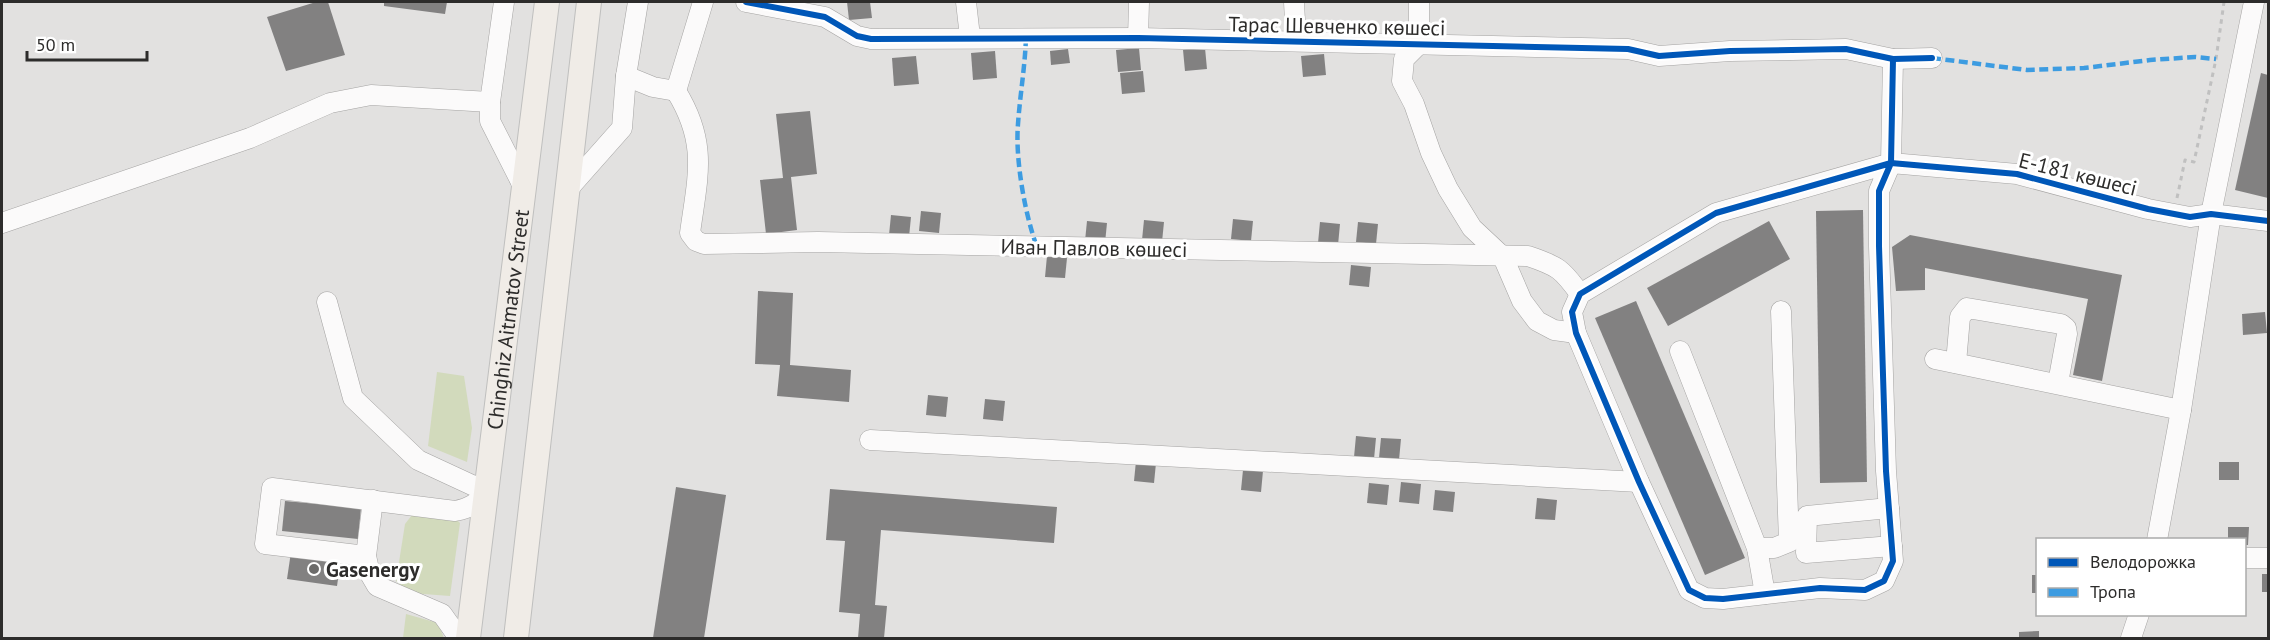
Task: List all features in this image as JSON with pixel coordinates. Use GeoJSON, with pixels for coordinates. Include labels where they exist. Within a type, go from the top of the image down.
{"type":"FeatureCollection","features":[{"type":"Feature","properties":{"kind":"main road","name":"Chinghiz Aitmatov Street"},"geometry":{"type":"LineString","coordinates":[[468,639],[547,2]]}},
{"type":"Feature","properties":{"kind":"main road","name":"Chinghiz Aitmatov Street"},"geometry":{"type":"LineString","coordinates":[[516,639],[589,2]]}},
{"type":"Feature","properties":{"kind":"street"},"geometry":{"type":"LineString","coordinates":[[504,2],[490,102],[490,121],[524,188]]}},
{"type":"Feature","properties":{"kind":"street"},"geometry":{"type":"LineString","coordinates":[[568,189],[622,128],[626,76],[638,2]]}},
{"type":"Feature","properties":{"kind":"street"},"geometry":{"type":"LineString","coordinates":[[626,76],[653,87],[676,91],[703,2]]}},
{"type":"Feature","properties":{"kind":"street","name":"Тарас Шевченко көшесі"},"geometry":{"type":"LineString","coordinates":[[746,2],[825,17],[842,29],[864,38],[1138,38],[1296,41],[1628,49],[1659,56],[1730,51],[1846,49],[1893,59],[1932,58]]}},
{"type":"Feature","properties":{"kind":"street"},"geometry":{"type":"LineString","coordinates":[[966,2],[970,37]]}},
{"type":"Feature","properties":{"kind":"street"},"geometry":{"type":"LineString","coordinates":[[1138,38],[1139,2]]}},
{"type":"Feature","properties":{"kind":"street"},"geometry":{"type":"LineString","coordinates":[[1294,2],[1296,41]]}},
{"type":"Feature","properties":{"kind":"street"},"geometry":{"type":"LineString","coordinates":[[1419,2],[1419,44],[1404,59],[1402,81],[1414,104],[1431,153],[1448,189],[1472,228],[1503,257],[1522,301],[1537,321],[1554,330],[1576,333]]}},
{"type":"Feature","properties":{"kind":"street"},"geometry":{"type":"LineString","coordinates":[[2157,538],[2181,411],[2211,214],[2254,2]]}},
{"type":"Feature","properties":{"kind":"street"},"geometry":{"type":"LineString","coordinates":[[1580,294],[1572,312],[1576,333],[1639,482],[1689,590],[1705,598],[1723,599],[1820,588],[1865,590],[1884,581],[1893,561],[1879,246],[1880,191],[1891,163],[1893,59]]}},
{"type":"Feature","properties":{"kind":"street","name":"Иван Павлов көшесі"},"geometry":{"type":"LineString","coordinates":[[676,91],[688,111],[696,133],[699,168],[690,233],[696,241],[704,244],[818,242],[1528,256],[1553,264],[1580,294]]}},
{"type":"Feature","properties":{"kind":"street"},"geometry":{"type":"LineString","coordinates":[[2,224],[250,138],[330,103],[371,95],[490,102]]}},
{"type":"Feature","properties":{"kind":"street","name":"Е-181 көшесі"},"geometry":{"type":"LineString","coordinates":[[1580,294],[1716,213],[1891,163],[2017,174],[2148,209],[2190,217],[2211,214],[2268,221]]}},
{"type":"Feature","properties":{"kind":"street"},"geometry":{"type":"LineString","coordinates":[[327,302],[353,398],[418,460],[487,492],[476,505],[455,512],[272,488],[265,544],[366,556]]}},
{"type":"Feature","properties":{"kind":"street"},"geometry":{"type":"LineString","coordinates":[[1956,363],[1960,317],[1967,308],[2061,324],[2066,328],[2067,334],[2058,383]]}},
{"type":"Feature","properties":{"kind":"street"},"geometry":{"type":"LineString","coordinates":[[1757,548],[1774,548],[1789,542],[1781,311]]}},
{"type":"Feature","properties":{"kind":"street"},"geometry":{"type":"LineString","coordinates":[[1680,351],[1757,548],[1765,594]]}},
{"type":"Feature","properties":{"kind":"street"},"geometry":{"type":"LineString","coordinates":[[1935,359],[2058,383],[2181,411]]}},
{"type":"Feature","properties":{"kind":"street"},"geometry":{"type":"LineString","coordinates":[[870,440],[1639,482]]}},
{"type":"Feature","properties":{"kind":"street"},"geometry":{"type":"LineString","coordinates":[[373,500],[366,556],[370,574],[377,586],[442,614],[459,639]]}},
{"type":"Feature","properties":{"kind":"street"},"geometry":{"type":"LineString","coordinates":[[1889,508],[1807,516],[1806,553],[1892,546]]}},
{"type":"Feature","properties":{"kind":"street"},"geometry":{"type":"LineString","coordinates":[[2246,558],[2268,558]]}},
{"type":"Feature","properties":{"kind":"street"},"geometry":{"type":"LineString","coordinates":[[2132,639],[2139,616]]}},
{"type":"Feature","properties":{"kind":"path"},"geometry":{"type":"LineString","coordinates":[[2174,214],[2185,160],[2194,162],[2216,59],[2224,2]]}},
{"type":"Feature","properties":{"kind":"green space"},"geometry":{"type":"Polygon","coordinates":[[[437,372],[464,376],[472,428],[467,462],[428,446],[437,372]]]}},
{"type":"Feature","properties":{"kind":"green space"},"geometry":{"type":"Polygon","coordinates":[[[412,515],[453,516],[460,523],[450,596],[410,593],[396,581],[405,524],[412,515]]]}},
{"type":"Feature","properties":{"kind":"green space"},"geometry":{"type":"Polygon","coordinates":[[[406,614],[438,623],[444,638],[403,638],[406,614]]]}},
{"type":"Feature","properties":{"kind":"building"},"geometry":{"type":"Polygon","coordinates":[[[316,2],[328,2],[345,55],[286,71],[267,17],[316,2]]]}},
{"type":"Feature","properties":{"kind":"building"},"geometry":{"type":"Polygon","coordinates":[[[384,2],[447,2],[445,14],[384,6],[384,2]]]}},
{"type":"Feature","properties":{"kind":"building"},"geometry":{"type":"Polygon","coordinates":[[[847,2],[870,2],[872,18],[849,20],[847,2]]]}},
{"type":"Feature","properties":{"kind":"building"},"geometry":{"type":"Polygon","coordinates":[[[1139,48],[1141,70],[1118,72],[1116,50],[1139,48]]]}},
{"type":"Feature","properties":{"kind":"building"},"geometry":{"type":"Polygon","coordinates":[[[1205,48],[1207,69],[1185,71],[1183,50],[1205,48]]]}},
{"type":"Feature","properties":{"kind":"building"},"geometry":{"type":"Polygon","coordinates":[[[1068,49],[1070,63],[1051,65],[1050,51],[1068,49]]]}},
{"type":"Feature","properties":{"kind":"building"},"geometry":{"type":"Polygon","coordinates":[[[995,51],[997,78],[973,80],[971,53],[995,51]]]}},
{"type":"Feature","properties":{"kind":"building"},"geometry":{"type":"Polygon","coordinates":[[[1324,54],[1326,75],[1303,77],[1301,56],[1324,54]]]}},
{"type":"Feature","properties":{"kind":"building"},"geometry":{"type":"Polygon","coordinates":[[[916,56],[919,84],[894,86],[892,58],[916,56]]]}},
{"type":"Feature","properties":{"kind":"building"},"geometry":{"type":"Polygon","coordinates":[[[1143,71],[1145,92],[1122,94],[1120,73],[1143,71]]]}},
{"type":"Feature","properties":{"kind":"building"},"geometry":{"type":"Polygon","coordinates":[[[2261,73],[2268,75],[2268,198],[2235,190],[2261,73]]]}},
{"type":"Feature","properties":{"kind":"building"},"geometry":{"type":"Polygon","coordinates":[[[810,111],[817,174],[791,177],[797,230],[766,234],[760,180],[783,178],[776,114],[810,111]]]}},
{"type":"Feature","properties":{"kind":"building"},"geometry":{"type":"Polygon","coordinates":[[[1863,210],[1867,482],[1820,483],[1816,211],[1863,210]]]}},
{"type":"Feature","properties":{"kind":"building"},"geometry":{"type":"Polygon","coordinates":[[[921,211],[941,213],[939,233],[919,231],[921,211]]]}},
{"type":"Feature","properties":{"kind":"building"},"geometry":{"type":"Polygon","coordinates":[[[891,215],[911,217],[909,237],[889,235],[891,215]]]}},
{"type":"Feature","properties":{"kind":"building"},"geometry":{"type":"Polygon","coordinates":[[[1233,219],[1253,221],[1251,241],[1231,239],[1233,219]]]}},
{"type":"Feature","properties":{"kind":"building"},"geometry":{"type":"Polygon","coordinates":[[[1144,220],[1164,222],[1162,242],[1142,240],[1144,220]]]}},
{"type":"Feature","properties":{"kind":"building"},"geometry":{"type":"Polygon","coordinates":[[[1087,221],[1107,223],[1105,243],[1085,241],[1087,221]]]}},
{"type":"Feature","properties":{"kind":"building"},"geometry":{"type":"Polygon","coordinates":[[[1769,221],[1790,259],[1668,326],[1647,288],[1769,221]]]}},
{"type":"Feature","properties":{"kind":"building"},"geometry":{"type":"Polygon","coordinates":[[[1320,222],[1340,224],[1338,245],[1318,243],[1320,222]]]}},
{"type":"Feature","properties":{"kind":"building"},"geometry":{"type":"Polygon","coordinates":[[[1358,222],[1378,224],[1376,244],[1356,242],[1358,222]]]}},
{"type":"Feature","properties":{"kind":"building"},"geometry":{"type":"Polygon","coordinates":[[[1910,235],[2122,275],[2102,381],[2073,375],[2088,299],[1925,268],[1925,290],[1896,291],[1892,247],[1910,235]]]}},
{"type":"Feature","properties":{"kind":"building"},"geometry":{"type":"Polygon","coordinates":[[[1047,256],[1067,258],[1065,278],[1045,277],[1047,256]]]}},
{"type":"Feature","properties":{"kind":"building"},"geometry":{"type":"Polygon","coordinates":[[[1351,265],[1371,267],[1369,287],[1349,285],[1351,265]]]}},
{"type":"Feature","properties":{"kind":"building"},"geometry":{"type":"Polygon","coordinates":[[[758,291],[793,293],[790,365],[851,370],[849,402],[777,396],[780,365],[755,364],[758,291]]]}},
{"type":"Feature","properties":{"kind":"building"},"geometry":{"type":"Polygon","coordinates":[[[1636,301],[1745,558],[1705,575],[1595,318],[1636,301]]]}},
{"type":"Feature","properties":{"kind":"building"},"geometry":{"type":"Polygon","coordinates":[[[2265,312],[2267,333],[2243,335],[2242,314],[2265,312]]]}},
{"type":"Feature","properties":{"kind":"building"},"geometry":{"type":"Polygon","coordinates":[[[928,395],[948,397],[946,417],[926,415],[928,395]]]}},
{"type":"Feature","properties":{"kind":"building"},"geometry":{"type":"Polygon","coordinates":[[[985,399],[1005,401],[1003,421],[983,419],[985,399]]]}},
{"type":"Feature","properties":{"kind":"building"},"geometry":{"type":"Polygon","coordinates":[[[1356,436],[1376,438],[1374,459],[1354,457],[1356,436]]]}},
{"type":"Feature","properties":{"kind":"building"},"geometry":{"type":"Polygon","coordinates":[[[1381,438],[1401,439],[1399,460],[1379,458],[1381,438]]]}},
{"type":"Feature","properties":{"kind":"building"},"geometry":{"type":"Polygon","coordinates":[[[1136,461],[1156,463],[1154,483],[1134,481],[1136,461]]]}},
{"type":"Feature","properties":{"kind":"building"},"geometry":{"type":"Polygon","coordinates":[[[2219,462],[2239,462],[2239,480],[2219,480],[2219,462]]]}},
{"type":"Feature","properties":{"kind":"building"},"geometry":{"type":"Polygon","coordinates":[[[1243,470],[1263,471],[1261,492],[1241,490],[1243,470]]]}},
{"type":"Feature","properties":{"kind":"building"},"geometry":{"type":"Polygon","coordinates":[[[1401,482],[1421,484],[1419,504],[1399,502],[1401,482]]]}},
{"type":"Feature","properties":{"kind":"building"},"geometry":{"type":"Polygon","coordinates":[[[1369,483],[1389,485],[1387,505],[1367,503],[1369,483]]]}},
{"type":"Feature","properties":{"kind":"building"},"geometry":{"type":"Polygon","coordinates":[[[676,487],[726,495],[704,638],[653,638],[676,487]]]}},
{"type":"Feature","properties":{"kind":"building"},"geometry":{"type":"Polygon","coordinates":[[[830,489],[1057,507],[1054,543],[881,530],[875,605],[887,606],[884,638],[858,638],[860,614],[839,612],[845,541],[826,540],[830,489]]]}},
{"type":"Feature","properties":{"kind":"building"},"geometry":{"type":"Polygon","coordinates":[[[1435,490],[1455,492],[1453,512],[1433,510],[1435,490]]]}},
{"type":"Feature","properties":{"kind":"building"},"geometry":{"type":"Polygon","coordinates":[[[1537,498],[1557,500],[1555,520],[1535,519],[1537,498]]]}},
{"type":"Feature","properties":{"kind":"building"},"geometry":{"type":"Polygon","coordinates":[[[285,501],[361,508],[358,539],[282,531],[285,501]]]}},
{"type":"Feature","properties":{"kind":"building"},"geometry":{"type":"Polygon","coordinates":[[[2228,527],[2249,527],[2248,545],[2246,545],[2246,538],[2228,538],[2228,527]]]}},
{"type":"Feature","properties":{"kind":"building","name":"Gasenergy"},"geometry":{"type":"Polygon","coordinates":[[[291,552],[341,559],[337,586],[287,579],[291,552]]]}},
{"type":"Feature","properties":{"kind":"building"},"geometry":{"type":"Polygon","coordinates":[[[2262,574],[2268,574],[2268,592],[2262,592],[2262,574]]]}},
{"type":"Feature","properties":{"kind":"building"},"geometry":{"type":"Polygon","coordinates":[[[2032,575],[2036,575],[2036,593],[2032,593],[2032,575]]]}},
{"type":"Feature","properties":{"kind":"building"},"geometry":{"type":"Polygon","coordinates":[[[2039,631],[2039,638],[2019,638],[2019,632],[2039,631]]]}},
{"type":"Feature","properties":{"kind":"marked path"},"geometry":{"type":"LineString","coordinates":[[1026,37],[1017,138],[1025,203],[1037,247]]}},
{"type":"Feature","properties":{"kind":"marked path"},"geometry":{"type":"LineString","coordinates":[[1932,58],[2027,70],[2084,68],[2195,57],[2216,59]]}},
{"type":"Feature","properties":{"kind":"cycle path"},"geometry":{"type":"LineString","coordinates":[[746,2],[825,17],[857,36],[871,39],[1138,38],[1628,49],[1659,56],[1730,51],[1846,49],[1893,59],[1932,58]]}},
{"type":"Feature","properties":{"kind":"cycle path"},"geometry":{"type":"LineString","coordinates":[[1893,59],[1891,163],[1879,191],[1886,471],[1893,561],[1884,581],[1865,590],[1820,588],[1723,599],[1705,598],[1689,590],[1639,482],[1576,333],[1572,312],[1580,294],[1716,213],[1891,163],[2017,174],[2148,209],[2190,217],[2211,214],[2268,221]]}},
{"type":"Feature","properties":{"kind":"place","name":"Gasenergy"},"geometry":{"type":"Point","coordinates":[314,569]}}]}
